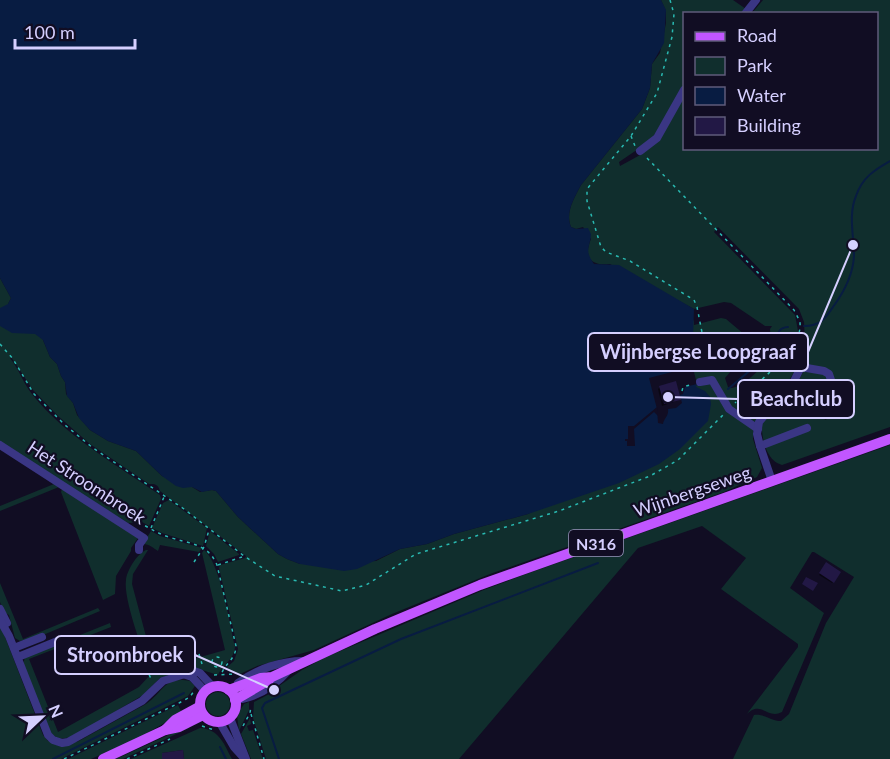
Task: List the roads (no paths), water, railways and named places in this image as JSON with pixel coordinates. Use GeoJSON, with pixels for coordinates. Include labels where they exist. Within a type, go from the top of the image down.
{"type":"FeatureCollection","features":[{"type":"Feature","properties":{"kind":"main road","name":"Wijnbergseweg"},"geometry":{"type":"LineString","coordinates":[[232,695],[261,678],[272,677],[375,629],[480,585],[890,440]]}},
{"type":"Feature","properties":{"kind":"main road"},"geometry":{"type":"LineString","coordinates":[[219,686],[232,695],[235,710],[223,725],[211,721],[201,711],[201,696],[209,689],[219,686]]}},
{"type":"Feature","properties":{"kind":"main road"},"geometry":{"type":"LineString","coordinates":[[104,759],[167,735],[201,711]]}},
{"type":"Feature","properties":{"kind":"street"},"geometry":{"type":"LineString","coordinates":[[747,12],[756,0]]}},
{"type":"Feature","properties":{"kind":"street"},"geometry":{"type":"LineString","coordinates":[[640,151],[657,138],[683,92]]}},
{"type":"Feature","properties":{"kind":"street"},"geometry":{"type":"LineString","coordinates":[[772,481],[759,446],[759,422],[795,381],[801,367],[829,374],[834,388]]}},
{"type":"Feature","properties":{"kind":"street"},"geometry":{"type":"LineString","coordinates":[[698,383],[712,380],[729,409],[758,429]]}},
{"type":"Feature","properties":{"kind":"street"},"geometry":{"type":"LineString","coordinates":[[759,446],[807,428]]}},
{"type":"Feature","properties":{"kind":"street","name":"Het Stroombroek"},"geometry":{"type":"LineString","coordinates":[[0,445],[144,538],[139,550]]}},
{"type":"Feature","properties":{"kind":"street"},"geometry":{"type":"LineString","coordinates":[[0,609],[9,627],[9,636]]}},
{"type":"Feature","properties":{"kind":"street"},"geometry":{"type":"LineString","coordinates":[[0,620],[9,636],[48,735],[53,740],[62,743],[75,739],[142,701],[152,693],[157,685],[183,674],[197,672],[209,689]]}},
{"type":"Feature","properties":{"kind":"street"},"geometry":{"type":"LineString","coordinates":[[16,653],[46,638]]}},
{"type":"Feature","properties":{"kind":"street"},"geometry":{"type":"LineString","coordinates":[[16,653],[60,640]]}},
{"type":"Feature","properties":{"kind":"street","name":"Wijnbergseweg"},"geometry":{"type":"LineString","coordinates":[[290,669],[278,683],[250,697],[232,695],[242,680],[268,667],[291,660],[307,661]]}},
{"type":"Feature","properties":{"kind":"street"},"geometry":{"type":"LineString","coordinates":[[183,674],[192,677],[209,689]]}},
{"type":"Feature","properties":{"kind":"street"},"geometry":{"type":"LineString","coordinates":[[223,725],[234,747],[245,759]]}},
{"type":"Feature","properties":{"kind":"water"},"geometry":{"type":"Polygon","coordinates":[[[0,0],[661,0],[666,10],[664,43],[652,64],[650,88],[642,109],[581,185],[571,206],[569,222],[571,227],[576,229],[588,228],[591,234],[588,252],[594,264],[619,265],[694,309],[693,338],[689,358],[676,365],[672,372],[649,378],[658,423],[663,424],[668,409],[676,408],[682,403],[680,395],[683,394],[685,387],[697,384],[696,387],[705,391],[710,397],[708,421],[680,449],[659,464],[619,483],[528,514],[454,534],[427,544],[400,549],[357,569],[344,571],[300,564],[278,554],[238,517],[216,491],[202,492],[192,487],[176,486],[136,451],[108,441],[90,430],[79,418],[73,403],[67,396],[65,382],[43,340],[35,334],[12,333],[0,326],[0,308],[8,304],[11,298],[0,278],[0,0]]]}},
{"type":"Feature","properties":{"kind":"waterway"},"geometry":{"type":"LineString","coordinates":[[804,326],[814,325],[825,318],[844,289],[850,277],[854,256],[852,218],[856,196],[869,175],[890,161]]}},
{"type":"Feature","properties":{"kind":"waterway"},"geometry":{"type":"LineString","coordinates":[[728,389],[773,347],[779,331],[788,327]]}},
{"type":"Feature","properties":{"kind":"waterway"},"geometry":{"type":"LineString","coordinates":[[279,759],[262,708],[265,703],[401,639],[598,563]]}},
{"type":"Feature","properties":{"kind":"waterway"},"geometry":{"type":"LineString","coordinates":[[53,759],[184,693]]}},
{"type":"Feature","properties":{"kind":"waterway"},"geometry":{"type":"LineString","coordinates":[[220,747],[226,759]]}},
{"type":"Feature","properties":{"kind":"place","name":"Wijnbergse Loopgraaf"},"geometry":{"type":"Point","coordinates":[853,245]}},
{"type":"Feature","properties":{"kind":"place","name":"Beachclub"},"geometry":{"type":"Point","coordinates":[668,397]}},
{"type":"Feature","properties":{"kind":"place","name":"Stroombroek"},"geometry":{"type":"Point","coordinates":[274,690]}}]}
